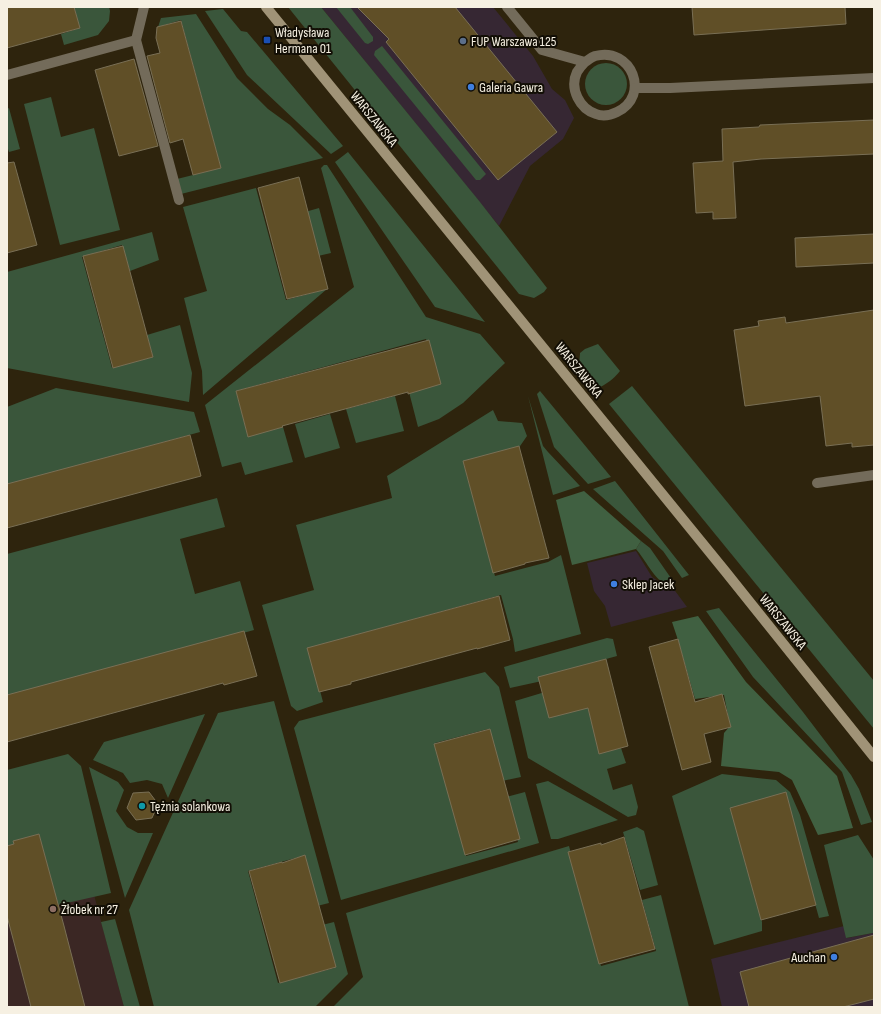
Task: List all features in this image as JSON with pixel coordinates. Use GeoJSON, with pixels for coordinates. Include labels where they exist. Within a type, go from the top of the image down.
{"type":"FeatureCollection","features":[{"type":"Feature","properties":{"kind":"street"},"geometry":{"type":"LineString","coordinates":[[144,7],[136,40],[179,200]]}},
{"type":"Feature","properties":{"kind":"street","name":"WARSZAWSKA"},"geometry":{"type":"LineString","coordinates":[[266,7],[725,571],[873,756]]}},
{"type":"Feature","properties":{"kind":"street"},"geometry":{"type":"LineString","coordinates":[[507,7],[542,50],[585,62]]}},
{"type":"Feature","properties":{"kind":"street"},"geometry":{"type":"LineString","coordinates":[[7,75],[136,40]]}},
{"type":"Feature","properties":{"kind":"street"},"geometry":{"type":"LineString","coordinates":[[608,55],[619,58],[627,64],[635,78],[635,88],[631,101],[624,109],[612,115],[599,115],[590,112],[582,105],[575,91],[575,80],[578,72],[585,62],[595,56],[608,55]]}},
{"type":"Feature","properties":{"kind":"street"},"geometry":{"type":"LineString","coordinates":[[635,88],[670,88],[874,78]]}},
{"type":"Feature","properties":{"kind":"street"},"geometry":{"type":"LineString","coordinates":[[817,483],[874,475]]}},
{"type":"Feature","properties":{"kind":"shaded area"},"geometry":{"type":"Polygon","coordinates":[[[321,7],[493,7],[533,56],[552,89],[565,100],[574,118],[563,139],[530,166],[499,226],[321,7]]]}},
{"type":"Feature","properties":{"kind":"shaded area"},"geometry":{"type":"Polygon","coordinates":[[[636,551],[652,577],[658,581],[670,584],[687,607],[611,627],[605,606],[594,591],[587,563],[636,551]]]}},
{"type":"Feature","properties":{"kind":"shaded area","name":"Żłobek nr 27"},"geometry":{"type":"Polygon","coordinates":[[[66,790],[124,1007],[7,1007],[7,806],[66,790]]]}},
{"type":"Feature","properties":{"kind":"shaded area","name":"Auchan"},"geometry":{"type":"Polygon","coordinates":[[[844,926],[847,938],[873,933],[874,1007],[722,1007],[711,959],[844,926]]]}},
{"type":"Feature","properties":{"kind":"green space"},"geometry":{"type":"Polygon","coordinates":[[[74,7],[109,7],[109,21],[98,35],[64,45],[61,34],[80,28],[74,7]]]}},
{"type":"Feature","properties":{"kind":"green space"},"geometry":{"type":"Polygon","coordinates":[[[288,7],[321,7],[480,202],[547,288],[544,292],[534,298],[519,294],[288,7]]]}},
{"type":"Feature","properties":{"kind":"green space"},"geometry":{"type":"Polygon","coordinates":[[[336,7],[350,7],[373,37],[373,41],[368,44],[365,43],[336,7]]]}},
{"type":"Feature","properties":{"kind":"green space"},"geometry":{"type":"Polygon","coordinates":[[[223,9],[241,31],[247,32],[343,146],[331,154],[247,75],[205,11],[223,9]]]}},
{"type":"Feature","properties":{"kind":"green space"},"geometry":{"type":"Polygon","coordinates":[[[196,14],[237,78],[268,109],[290,125],[323,158],[181,194],[177,179],[221,168],[181,20],[158,27],[161,18],[196,14]]]}},
{"type":"Feature","properties":{"kind":"green space"},"geometry":{"type":"Polygon","coordinates":[[[382,46],[486,174],[480,180],[476,180],[374,55],[375,51],[382,46]]]}},
{"type":"Feature","properties":{"kind":"green space"},"geometry":{"type":"Polygon","coordinates":[[[602,63],[610,63],[618,66],[624,72],[627,84],[624,96],[618,102],[610,105],[602,105],[594,102],[588,96],[585,88],[585,80],[588,72],[594,66],[602,63]]]}},
{"type":"Feature","properties":{"kind":"green space"},"geometry":{"type":"Polygon","coordinates":[[[51,97],[61,137],[94,128],[120,230],[60,245],[24,104],[51,97]]]}},
{"type":"Feature","properties":{"kind":"green space"},"geometry":{"type":"Polygon","coordinates":[[[9,108],[20,149],[9,152],[7,146],[7,109],[9,108]]]}},
{"type":"Feature","properties":{"kind":"green space"},"geometry":{"type":"Polygon","coordinates":[[[348,152],[485,322],[435,307],[335,162],[348,152]]]}},
{"type":"Feature","properties":{"kind":"green space"},"geometry":{"type":"Polygon","coordinates":[[[324,165],[327,165],[426,317],[480,334],[505,363],[463,403],[439,419],[418,427],[409,392],[439,384],[426,339],[236,391],[248,436],[283,427],[293,462],[245,475],[241,462],[222,467],[205,405],[354,287],[321,168],[324,165]]]}},
{"type":"Feature","properties":{"kind":"green space"},"geometry":{"type":"Polygon","coordinates":[[[256,188],[286,300],[327,289],[203,395],[202,371],[184,298],[207,291],[183,207],[256,188]]]}},
{"type":"Feature","properties":{"kind":"green space"},"geometry":{"type":"Polygon","coordinates":[[[319,208],[331,253],[318,256],[305,212],[319,208]]]}},
{"type":"Feature","properties":{"kind":"green space"},"geometry":{"type":"Polygon","coordinates":[[[152,232],[159,260],[130,271],[122,245],[82,257],[112,368],[153,357],[147,335],[180,325],[192,373],[189,402],[7,368],[7,272],[152,232]]]}},
{"type":"Feature","properties":{"kind":"green space"},"geometry":{"type":"Polygon","coordinates":[[[598,344],[620,371],[610,381],[597,389],[579,366],[580,353],[585,349],[598,344]]]}},
{"type":"Feature","properties":{"kind":"green space"},"geometry":{"type":"Polygon","coordinates":[[[632,386],[874,681],[874,729],[609,404],[632,386]]]}},
{"type":"Feature","properties":{"kind":"green space"},"geometry":{"type":"Polygon","coordinates":[[[56,388],[194,412],[200,432],[7,485],[7,407],[56,388]]]}},
{"type":"Feature","properties":{"kind":"green space"},"geometry":{"type":"Polygon","coordinates":[[[540,391],[611,477],[588,484],[554,447],[537,394],[540,391]]]}},
{"type":"Feature","properties":{"kind":"green space"},"geometry":{"type":"Polygon","coordinates":[[[395,396],[404,431],[356,443],[346,409],[395,396]]]}},
{"type":"Feature","properties":{"kind":"green space"},"geometry":{"type":"Polygon","coordinates":[[[528,396],[543,446],[580,486],[553,495],[528,396]]]}},
{"type":"Feature","properties":{"kind":"green space"},"geometry":{"type":"Polygon","coordinates":[[[493,410],[498,421],[522,423],[527,436],[518,449],[464,464],[495,576],[548,562],[561,555],[581,634],[515,652],[501,595],[309,648],[323,702],[297,711],[291,706],[262,605],[314,590],[296,525],[392,498],[387,476],[493,410]]]}},
{"type":"Feature","properties":{"kind":"green space"},"geometry":{"type":"Polygon","coordinates":[[[330,414],[340,448],[305,458],[295,424],[330,414]]]}},
{"type":"Feature","properties":{"kind":"green space"},"geometry":{"type":"Polygon","coordinates":[[[615,481],[689,575],[682,578],[663,551],[593,489],[615,481]]]}},
{"type":"Feature","properties":{"kind":"green space"},"geometry":{"type":"Polygon","coordinates":[[[584,491],[641,541],[636,549],[572,565],[556,500],[584,491]]]}},
{"type":"Feature","properties":{"kind":"green space"},"geometry":{"type":"Polygon","coordinates":[[[217,498],[225,527],[180,539],[195,594],[240,581],[254,630],[7,697],[7,554],[217,498]]]}},
{"type":"Feature","properties":{"kind":"green space"},"geometry":{"type":"Polygon","coordinates":[[[641,541],[650,548],[673,581],[667,582],[660,580],[655,575],[636,549],[641,541]]]}},
{"type":"Feature","properties":{"kind":"green space"},"geometry":{"type":"Polygon","coordinates":[[[719,608],[803,712],[851,775],[859,789],[872,822],[861,825],[842,772],[753,677],[706,611],[719,608]]]}},
{"type":"Feature","properties":{"kind":"green space"},"geometry":{"type":"Polygon","coordinates":[[[698,616],[746,682],[837,776],[853,828],[818,835],[792,780],[779,772],[721,766],[724,733],[730,726],[724,695],[695,699],[672,622],[698,616]]]}},
{"type":"Feature","properties":{"kind":"green space"},"geometry":{"type":"Polygon","coordinates":[[[607,638],[613,639],[617,656],[577,667],[600,753],[621,748],[626,763],[607,769],[613,790],[632,784],[638,807],[636,815],[628,817],[528,758],[515,701],[545,692],[542,681],[510,688],[504,667],[607,638]]]}},
{"type":"Feature","properties":{"kind":"green space"},"geometry":{"type":"Polygon","coordinates":[[[485,672],[499,687],[521,777],[502,781],[488,729],[435,743],[466,856],[518,842],[506,797],[525,792],[539,843],[341,900],[294,728],[299,721],[485,672]]]}},
{"type":"Feature","properties":{"kind":"green space"},"geometry":{"type":"Polygon","coordinates":[[[274,701],[329,903],[317,906],[303,856],[248,871],[278,983],[334,968],[322,925],[334,922],[348,974],[315,1007],[154,1007],[129,910],[218,713],[274,701]]]}},
{"type":"Feature","properties":{"kind":"green space"},"geometry":{"type":"Polygon","coordinates":[[[205,714],[168,798],[162,784],[147,780],[130,783],[123,773],[93,760],[104,742],[205,714]]]}},
{"type":"Feature","properties":{"kind":"green space"},"geometry":{"type":"Polygon","coordinates":[[[68,754],[81,766],[111,893],[58,905],[39,834],[14,841],[14,844],[7,846],[7,770],[68,754]]]}},
{"type":"Feature","properties":{"kind":"green space"},"geometry":{"type":"Polygon","coordinates":[[[89,767],[118,782],[124,790],[116,811],[127,827],[138,833],[153,833],[125,898],[89,767]]]}},
{"type":"Feature","properties":{"kind":"green space"},"geometry":{"type":"Polygon","coordinates":[[[722,774],[776,780],[790,792],[800,815],[829,916],[819,918],[785,796],[731,810],[762,922],[762,931],[714,945],[672,796],[722,774]]]}},
{"type":"Feature","properties":{"kind":"green space"},"geometry":{"type":"Polygon","coordinates":[[[548,781],[618,820],[558,839],[551,839],[536,784],[548,781]]]}},
{"type":"Feature","properties":{"kind":"green space"},"geometry":{"type":"Polygon","coordinates":[[[637,827],[644,831],[658,885],[640,890],[623,832],[637,827]]]}},
{"type":"Feature","properties":{"kind":"green space"},"geometry":{"type":"Polygon","coordinates":[[[858,835],[874,860],[874,935],[873,933],[846,938],[824,845],[858,835]]]}},
{"type":"Feature","properties":{"kind":"green space"},"geometry":{"type":"Polygon","coordinates":[[[569,846],[601,966],[656,951],[642,900],[661,895],[689,1007],[333,1007],[363,977],[346,913],[569,846]]]}},
{"type":"Feature","properties":{"kind":"green space"},"geometry":{"type":"Polygon","coordinates":[[[115,919],[140,1007],[124,1007],[101,922],[115,919]]]}},
{"type":"Feature","properties":{"kind":"building"},"geometry":{"type":"Polygon","coordinates":[[[7,7],[74,7],[80,28],[7,48],[7,7]]]}},
{"type":"Feature","properties":{"kind":"building","name":"Galeria Gawra"},"geometry":{"type":"Polygon","coordinates":[[[357,7],[455,7],[557,132],[498,180],[386,42],[389,39],[357,7]]]}},
{"type":"Feature","properties":{"kind":"building"},"geometry":{"type":"Polygon","coordinates":[[[692,7],[845,7],[846,24],[694,35],[692,7]]]}},
{"type":"Feature","properties":{"kind":"building"},"geometry":{"type":"Polygon","coordinates":[[[181,21],[221,168],[193,175],[183,139],[170,143],[147,56],[160,53],[156,38],[157,27],[181,21]]]}},
{"type":"Feature","properties":{"kind":"building"},"geometry":{"type":"Polygon","coordinates":[[[134,59],[158,146],[119,156],[95,70],[134,59]]]}},
{"type":"Feature","properties":{"kind":"building"},"geometry":{"type":"Polygon","coordinates":[[[874,120],[874,154],[761,159],[733,162],[736,218],[713,219],[713,212],[696,213],[693,163],[723,161],[722,129],[759,127],[760,125],[874,120]]]}},
{"type":"Feature","properties":{"kind":"building"},"geometry":{"type":"Polygon","coordinates":[[[14,162],[37,245],[7,253],[7,163],[14,162]]]}},
{"type":"Feature","properties":{"kind":"building"},"geometry":{"type":"Polygon","coordinates":[[[299,177],[328,289],[287,299],[258,188],[299,177]]]}},
{"type":"Feature","properties":{"kind":"building"},"geometry":{"type":"Polygon","coordinates":[[[874,234],[874,263],[796,267],[795,238],[874,234]]]}},
{"type":"Feature","properties":{"kind":"building"},"geometry":{"type":"Polygon","coordinates":[[[123,246],[153,357],[113,368],[83,256],[123,246]]]}},
{"type":"Feature","properties":{"kind":"building"},"geometry":{"type":"Polygon","coordinates":[[[874,310],[874,445],[852,447],[852,443],[826,446],[820,396],[745,406],[734,330],[759,326],[758,321],[785,317],[786,323],[874,310]]]}},
{"type":"Feature","properties":{"kind":"building"},"geometry":{"type":"Polygon","coordinates":[[[429,340],[441,384],[408,394],[408,392],[282,426],[283,427],[248,437],[236,391],[429,340]]]}},
{"type":"Feature","properties":{"kind":"building"},"geometry":{"type":"Polygon","coordinates":[[[190,435],[201,476],[7,528],[7,484],[190,435]]]}},
{"type":"Feature","properties":{"kind":"building"},"geometry":{"type":"Polygon","coordinates":[[[519,446],[549,558],[525,563],[493,573],[463,461],[519,446]]]}},
{"type":"Feature","properties":{"kind":"building"},"geometry":{"type":"Polygon","coordinates":[[[499,596],[510,640],[351,682],[351,684],[319,692],[307,648],[499,596]]]}},
{"type":"Feature","properties":{"kind":"building"},"geometry":{"type":"Polygon","coordinates":[[[244,631],[257,676],[224,685],[223,683],[7,742],[7,695],[244,631]]]}},
{"type":"Feature","properties":{"kind":"building"},"geometry":{"type":"Polygon","coordinates":[[[678,639],[695,702],[722,694],[731,727],[704,734],[711,762],[682,770],[649,647],[678,639]]]}},
{"type":"Feature","properties":{"kind":"building"},"geometry":{"type":"Polygon","coordinates":[[[606,659],[628,746],[599,754],[588,708],[549,718],[538,677],[606,659]]]}},
{"type":"Feature","properties":{"kind":"building"},"geometry":{"type":"Polygon","coordinates":[[[490,729],[520,839],[465,855],[434,744],[490,729]]]}},
{"type":"Feature","properties":{"kind":"building","name":"Tężnia solankowa"},"geometry":{"type":"Polygon","coordinates":[[[149,792],[158,804],[152,818],[136,820],[127,808],[133,793],[149,792]]]}},
{"type":"Feature","properties":{"kind":"building"},"geometry":{"type":"Polygon","coordinates":[[[786,792],[816,905],[761,920],[730,808],[786,792]]]}},
{"type":"Feature","properties":{"kind":"building"},"geometry":{"type":"Polygon","coordinates":[[[39,834],[85,1007],[31,1007],[7,916],[7,846],[14,844],[13,841],[39,834]]]}},
{"type":"Feature","properties":{"kind":"building"},"geometry":{"type":"Polygon","coordinates":[[[624,837],[655,949],[599,964],[568,852],[601,843],[601,845],[624,837]]]}},
{"type":"Feature","properties":{"kind":"building"},"geometry":{"type":"Polygon","coordinates":[[[305,855],[336,967],[280,983],[249,871],[282,863],[305,855]]]}},
{"type":"Feature","properties":{"kind":"building","name":"Auchan"},"geometry":{"type":"Polygon","coordinates":[[[874,935],[874,999],[843,1007],[749,1007],[740,972],[874,935]]]}},
{"type":"Feature","properties":{"kind":"place","name":"Władysława Hermana 01"},"geometry":{"type":"Point","coordinates":[267,40]}},
{"type":"Feature","properties":{"kind":"place","name":"FUP Warszawa 125"},"geometry":{"type":"Point","coordinates":[463,41]}},
{"type":"Feature","properties":{"kind":"place","name":"Galeria Gawra"},"geometry":{"type":"Point","coordinates":[471,87]}},
{"type":"Feature","properties":{"kind":"place","name":"Sklep Jacek"},"geometry":{"type":"Point","coordinates":[614,584]}},
{"type":"Feature","properties":{"kind":"place","name":"Tężnia solankowa"},"geometry":{"type":"Point","coordinates":[142,806]}},
{"type":"Feature","properties":{"kind":"place","name":"Żłobek nr 27"},"geometry":{"type":"Point","coordinates":[53,909]}},
{"type":"Feature","properties":{"kind":"place","name":"Auchan"},"geometry":{"type":"Point","coordinates":[834,957]}}]}
